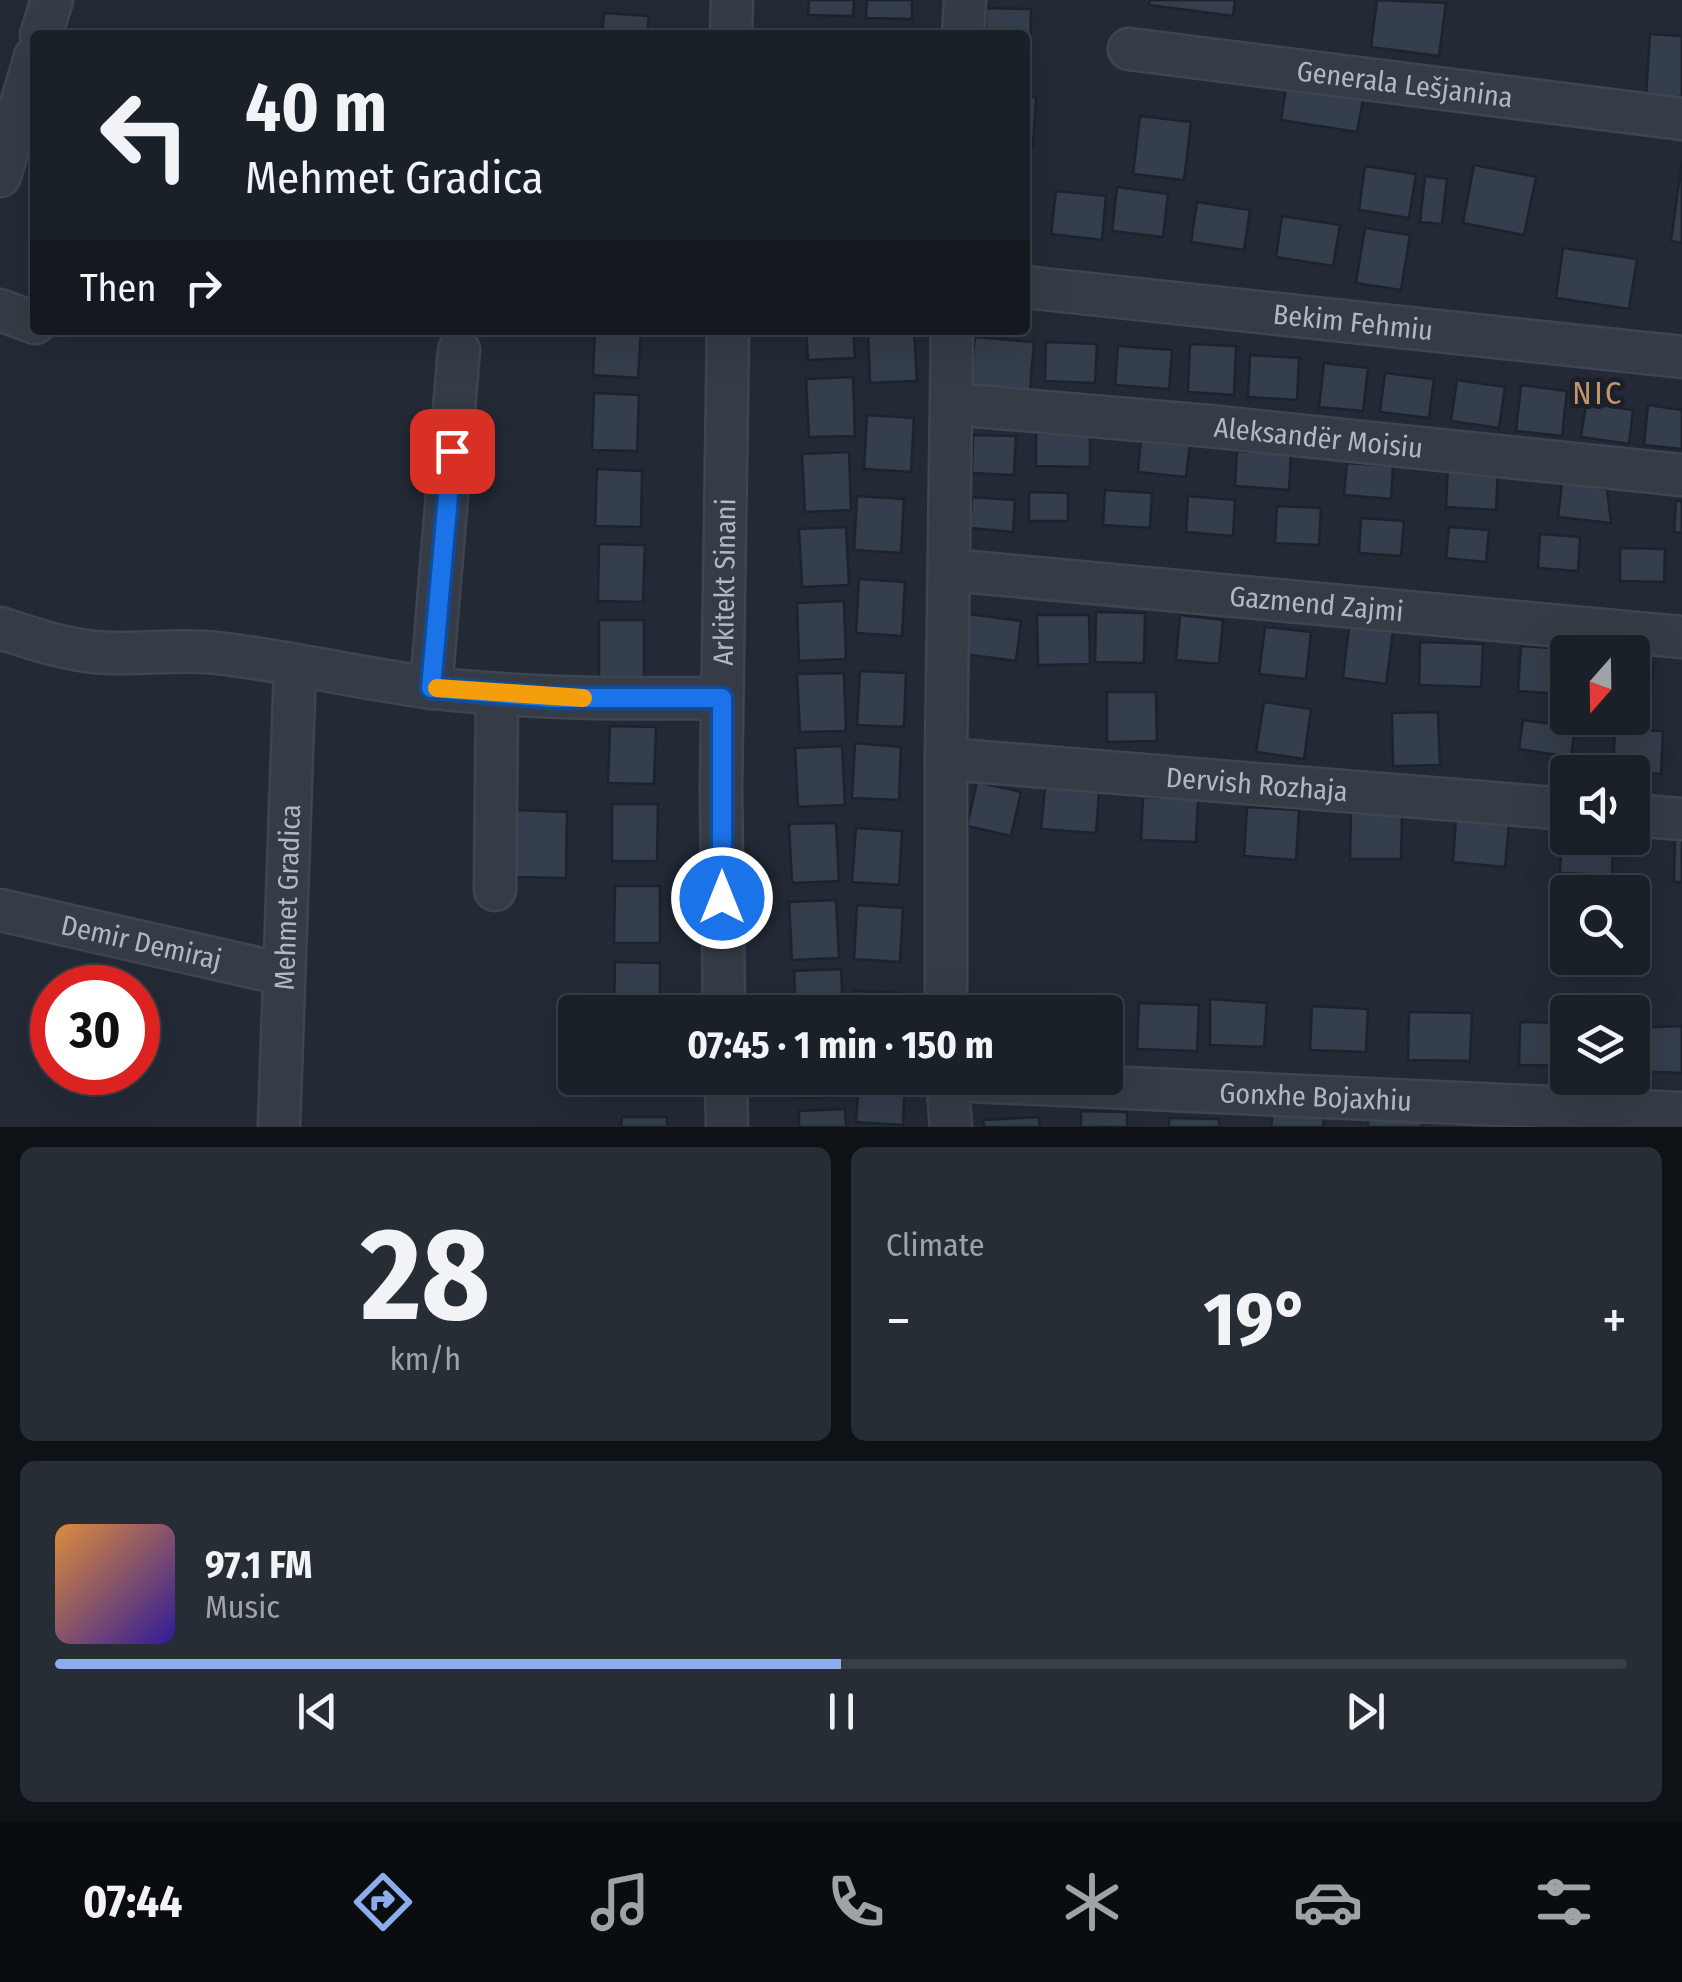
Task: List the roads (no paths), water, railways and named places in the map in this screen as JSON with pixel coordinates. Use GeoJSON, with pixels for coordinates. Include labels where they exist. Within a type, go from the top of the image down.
{"type":"FeatureCollection","features":[{"type":"Feature","properties":{"kind":"street"},"geometry":{"type":"LineString","coordinates":[[43,30],[52,0]]}},
{"type":"Feature","properties":{"kind":"street"},"geometry":{"type":"LineString","coordinates":[[732,0],[732,30]]}},
{"type":"Feature","properties":{"kind":"street"},"geometry":{"type":"LineString","coordinates":[[963,30],[965,0]]}},
{"type":"Feature","properties":{"kind":"street","name":"Generala Lešjanina"},"geometry":{"type":"LineString","coordinates":[[1129,49],[1682,119]]}},
{"type":"Feature","properties":{"kind":"street"},"geometry":{"type":"LineString","coordinates":[[0,176],[30,73]]}},
{"type":"Feature","properties":{"kind":"street","name":"Bekim Fehmiu"},"geometry":{"type":"LineString","coordinates":[[1030,288],[1682,357]]}},
{"type":"Feature","properties":{"kind":"street"},"geometry":{"type":"LineString","coordinates":[[0,310],[30,322]]}},
{"type":"Feature","properties":{"kind":"street","name":"Arkitekt Sinani"},"geometry":{"type":"LineString","coordinates":[[724,995],[722,698],[728,335]]}},
{"type":"Feature","properties":{"kind":"street"},"geometry":{"type":"LineString","coordinates":[[946,995],[952,335]]}},
{"type":"Feature","properties":{"kind":"street"},"geometry":{"type":"LineString","coordinates":[[431,688],[458,350]]}},
{"type":"Feature","properties":{"kind":"street","name":"Aleksandër Moisiu"},"geometry":{"type":"LineString","coordinates":[[952,404],[1682,475]]}},
{"type":"Feature","properties":{"kind":"street","name":"Gazmend Zajmi"},"geometry":{"type":"LineString","coordinates":[[950,570],[1682,637]]}},
{"type":"Feature","properties":{"kind":"street"},"geometry":{"type":"LineString","coordinates":[[0,628],[94,652],[218,653],[497,695],[722,698]]}},
{"type":"Feature","properties":{"kind":"street","name":"Mehmet Gradica"},"geometry":{"type":"LineString","coordinates":[[280,1127],[295,667]]}},
{"type":"Feature","properties":{"kind":"street"},"geometry":{"type":"LineString","coordinates":[[495,890],[497,695]]}},
{"type":"Feature","properties":{"kind":"street","name":"Dervish Rozhaja"},"geometry":{"type":"LineString","coordinates":[[946,759],[1550,808]]}},
{"type":"Feature","properties":{"kind":"street"},"geometry":{"type":"LineString","coordinates":[[1650,816],[1682,819]]}},
{"type":"Feature","properties":{"kind":"street","name":"Demir Demiraj"},"geometry":{"type":"LineString","coordinates":[[0,910],[282,974]]}},
{"type":"Feature","properties":{"kind":"street","name":"Gonxhe Bojaxhiu"},"geometry":{"type":"LineString","coordinates":[[1123,1087],[1682,1113]]}},
{"type":"Feature","properties":{"kind":"street"},"geometry":{"type":"LineString","coordinates":[[726,1095],[727,1127]]}},
{"type":"Feature","properties":{"kind":"street"},"geometry":{"type":"LineString","coordinates":[[949,1095],[951,1127]]}},
{"type":"Feature","properties":{"kind":"district","name":"NIC"},"geometry":{"type":"Point","coordinates":[1598,393]}}]}
